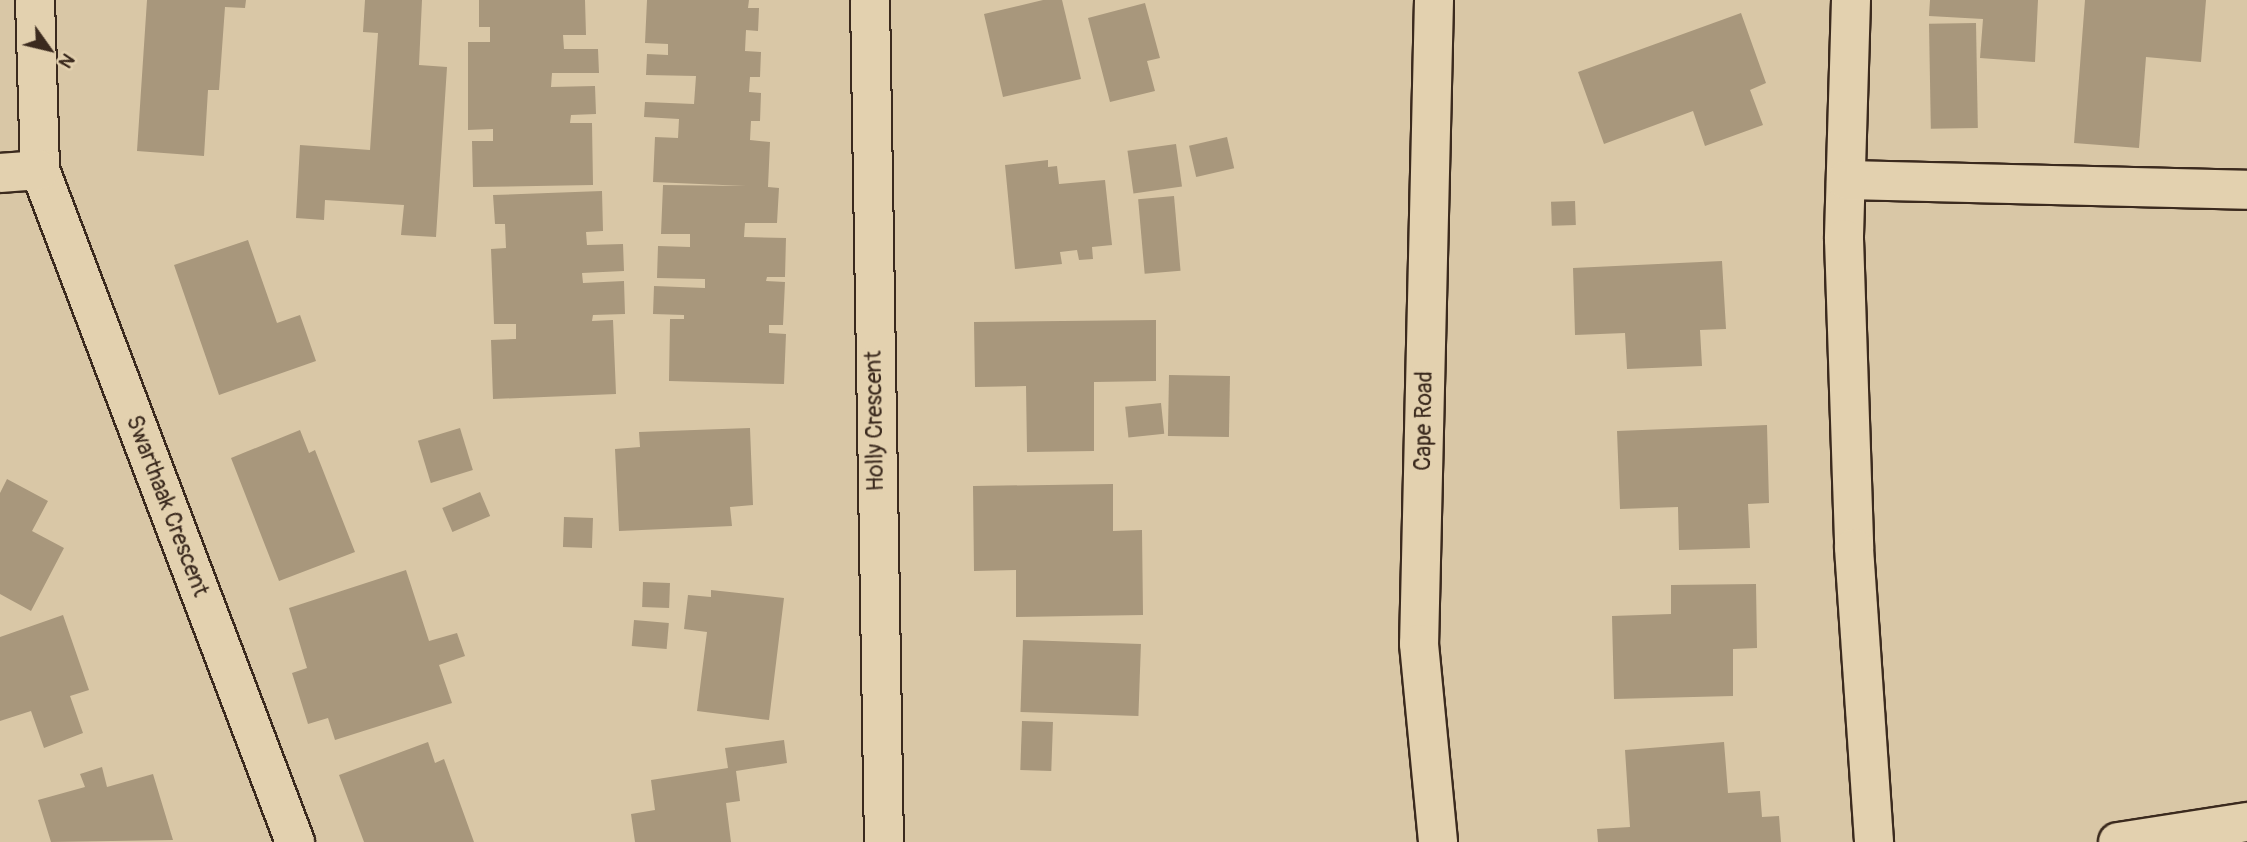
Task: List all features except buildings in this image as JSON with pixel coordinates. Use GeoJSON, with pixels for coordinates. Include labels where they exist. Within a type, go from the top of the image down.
{"type":"FeatureCollection","features":[{"type":"Feature","properties":{"kind":"street"},"geometry":{"type":"LineString","coordinates":[[0,173],[40,170],[35,0]]}},
{"type":"Feature","properties":{"kind":"street","name":"Holly Crescent"},"geometry":{"type":"LineString","coordinates":[[870,0],[884,842]]}},
{"type":"Feature","properties":{"kind":"street","name":"Cape Road"},"geometry":{"type":"LineString","coordinates":[[1434,0],[1419,644],[1438,842]]}},
{"type":"Feature","properties":{"kind":"street"},"geometry":{"type":"LineString","coordinates":[[1850,0],[1846,180],[1854,548],[1874,842]]}},
{"type":"Feature","properties":{"kind":"street","name":"Swarthaak Crescent"},"geometry":{"type":"LineString","coordinates":[[40,170],[295,842]]}},
{"type":"Feature","properties":{"kind":"street"},"geometry":{"type":"LineString","coordinates":[[1846,180],[2247,190]]}},
{"type":"Feature","properties":{"kind":"street"},"geometry":{"type":"LineString","coordinates":[[2118,842],[2247,822]]}}]}
